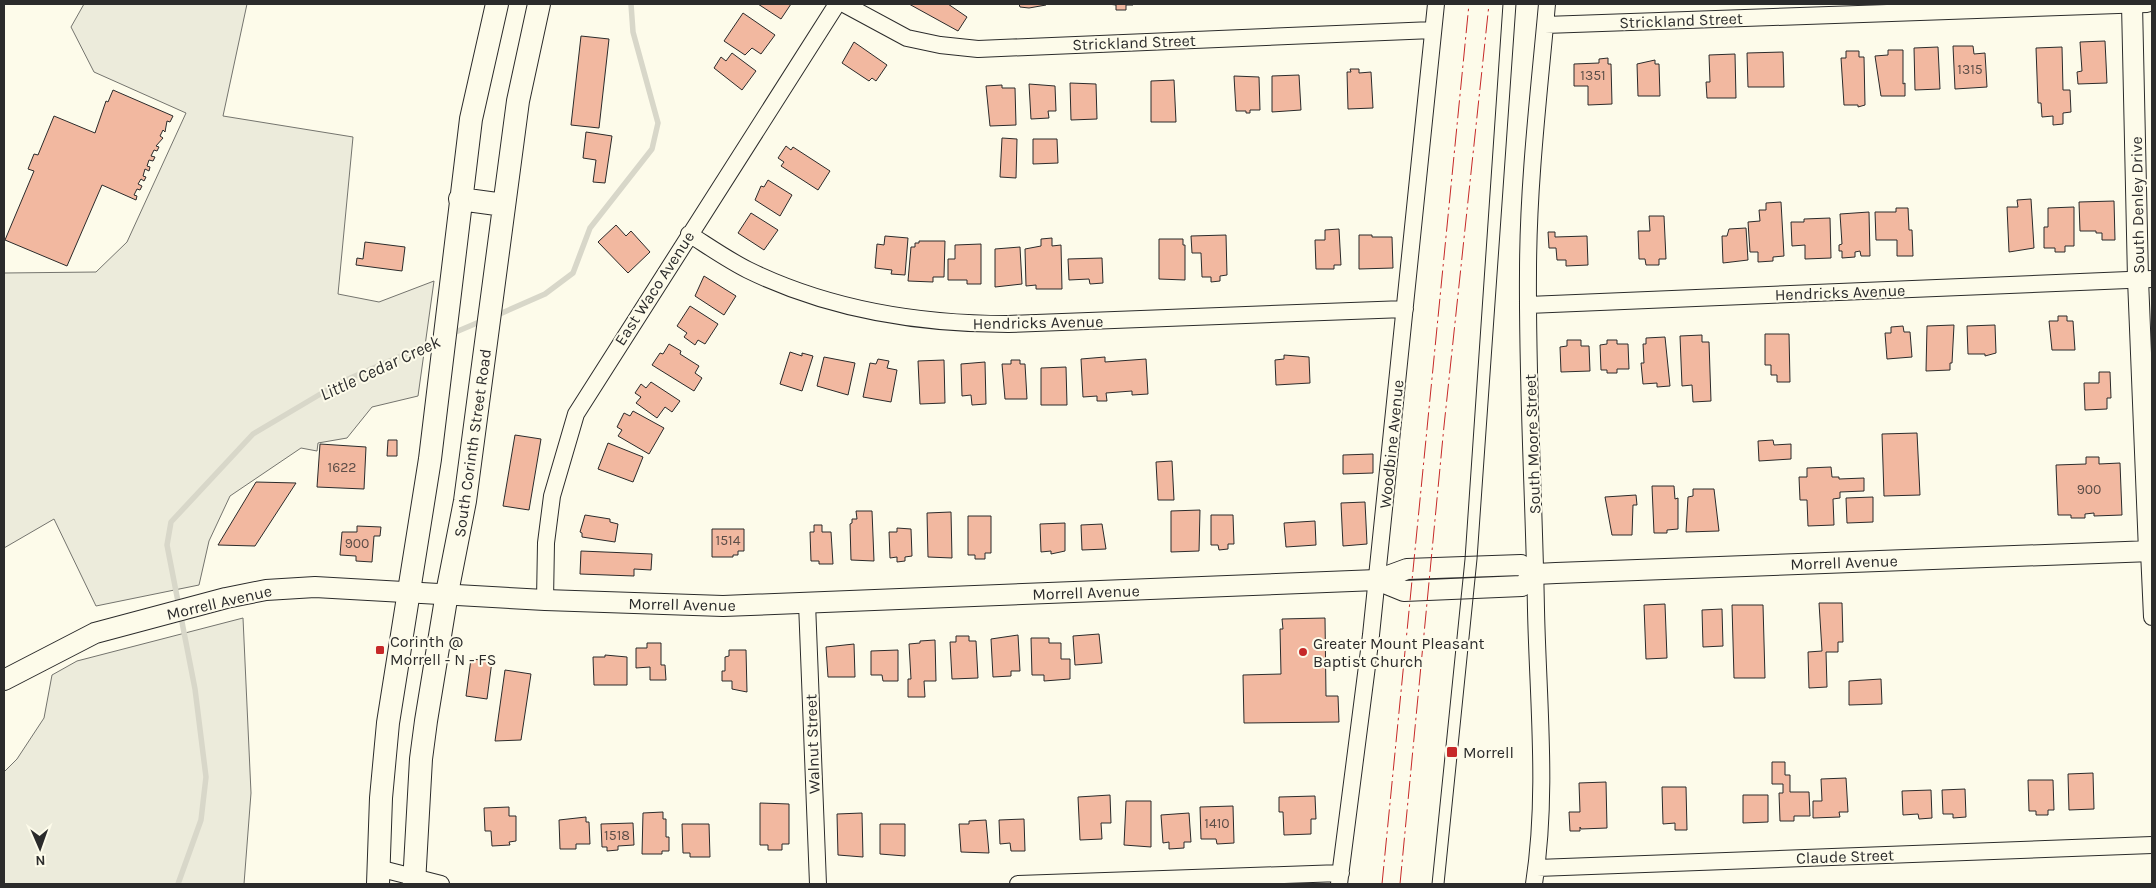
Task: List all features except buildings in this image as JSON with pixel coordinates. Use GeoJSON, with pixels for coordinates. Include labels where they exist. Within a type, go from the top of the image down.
{"type":"FeatureCollection","features":[{"type":"Feature","properties":{"kind":"main road"},"geometry":{"type":"LineString","coordinates":[[378,876],[381,798],[388,723],[440,385],[458,232],[460,199],[471,119],[496,4]]}},
{"type":"Feature","properties":{"kind":"main road","name":"South Corinth Street Road"},"geometry":{"type":"LineString","coordinates":[[414,881],[421,759],[447,593],[465,501],[518,101],[540,4]]}},
{"type":"Feature","properties":{"kind":"main road"},"geometry":{"type":"LineString","coordinates":[[460,199],[504,205]]}},
{"type":"Feature","properties":{"kind":"street","name":"East Waco Avenue"},"geometry":{"type":"LineString","coordinates":[[544,600],[546,543],[552,496],[576,414],[837,4]]}},
{"type":"Feature","properties":{"kind":"street","name":"Strickland Street"},"geometry":{"type":"LineString","coordinates":[[844,4],[907,38],[940,45],[978,49],[1433,30]]}},
{"type":"Feature","properties":{"kind":"street","name":"Woodbine Avenue"},"geometry":{"type":"LineString","coordinates":[[1340,879],[1377,580],[1436,4]]}},
{"type":"Feature","properties":{"kind":"street","name":"South Moore Street"},"geometry":{"type":"LineString","coordinates":[[1536,876],[1541,830],[1542,762],[1528,305],[1529,227],[1547,4]]}},
{"type":"Feature","properties":{"kind":"street","name":"South Denley Drive"},"geometry":{"type":"LineString","coordinates":[[2132,4],[2145,279],[2152,617]]}},
{"type":"Feature","properties":{"kind":"street","name":"Strickland Street"},"geometry":{"type":"LineString","coordinates":[[1545,24],[2147,4]]}},
{"type":"Feature","properties":{"kind":"street","name":"Hendricks Avenue"},"geometry":{"type":"LineString","coordinates":[[689,234],[747,270],[810,297],[855,309],[914,320],[959,324],[1008,324],[1405,309]]}},
{"type":"Feature","properties":{"kind":"street","name":"Hendricks Avenue"},"geometry":{"type":"LineString","coordinates":[[1528,305],[2145,279]]}},
{"type":"Feature","properties":{"kind":"street","name":"Morrell Avenue"},"geometry":{"type":"LineString","coordinates":[[4,680],[95,633],[226,598],[266,590],[315,587],[544,600],[723,606],[1377,580],[1404,590],[1522,586],[1536,574],[2151,551]]}},
{"type":"Feature","properties":{"kind":"street","name":"Walnut Street"},"geometry":{"type":"LineString","coordinates":[[807,603],[818,884]]}},
{"type":"Feature","properties":{"kind":"street","name":"Claude Street"},"geometry":{"type":"LineString","coordinates":[[1536,876],[2152,845]]}},
{"type":"Feature","properties":{"kind":"street"},"geometry":{"type":"LineString","coordinates":[[378,876],[441,884]]}},
{"type":"Feature","properties":{"kind":"street"},"geometry":{"type":"LineString","coordinates":[[1018,884],[1340,879]]}},
{"type":"Feature","properties":{"kind":"shaded area"},"geometry":{"type":"Polygon","coordinates":[[[84,4],[247,4],[223,116],[353,137],[338,294],[379,302],[434,281],[418,396],[372,407],[347,438],[318,443],[317,451],[301,448],[230,496],[209,541],[199,585],[96,606],[54,519],[4,548],[4,273],[96,272],[127,242],[186,113],[94,72],[71,27],[84,4]]]}},
{"type":"Feature","properties":{"kind":"shaded area"},"geometry":{"type":"Polygon","coordinates":[[[243,618],[251,793],[244,884],[4,884],[4,772],[17,759],[44,718],[52,675],[77,661],[243,618]]]}},
{"type":"Feature","properties":{"kind":"waterway","name":"Little Cedar Creek"},"geometry":{"type":"LineString","coordinates":[[495,316],[545,294],[573,273],[590,228],[652,149],[658,123],[633,32],[631,4]]}},
{"type":"Feature","properties":{"kind":"waterway","name":"Little Cedar Creek"},"geometry":{"type":"LineString","coordinates":[[451,334],[484,320]]}},
{"type":"Feature","properties":{"kind":"waterway","name":"Little Cedar Creek"},"geometry":{"type":"LineString","coordinates":[[178,884],[201,820],[206,777],[195,689],[167,545],[171,522],[253,434],[339,383],[438,340]]}},
{"type":"Feature","properties":{"kind":"tram line"},"geometry":{"type":"LineString","coordinates":[[1432,884],[1465,559],[1503,4]]}},
{"type":"Feature","properties":{"kind":"tram line"},"geometry":{"type":"LineString","coordinates":[[1444,884],[1477,559],[1516,4]]}},
{"type":"Feature","properties":{"kind":"power"},"geometry":{"type":"LineString","coordinates":[[1382,884],[1469,4]]}},
{"type":"Feature","properties":{"kind":"power"},"geometry":{"type":"LineString","coordinates":[[1400,884],[1444,426],[1489,4]]}},
{"type":"Feature","properties":{"kind":"place","name":"Corinth @ Morrell - N - FS"},"geometry":{"type":"Point","coordinates":[380,650]}},
{"type":"Feature","properties":{"kind":"place","name":"Greater Mount Pleasant Baptist Church"},"geometry":{"type":"Point","coordinates":[1303,652]}},
{"type":"Feature","properties":{"kind":"place","name":"Morrell"},"geometry":{"type":"Point","coordinates":[1452,752]}}]}
